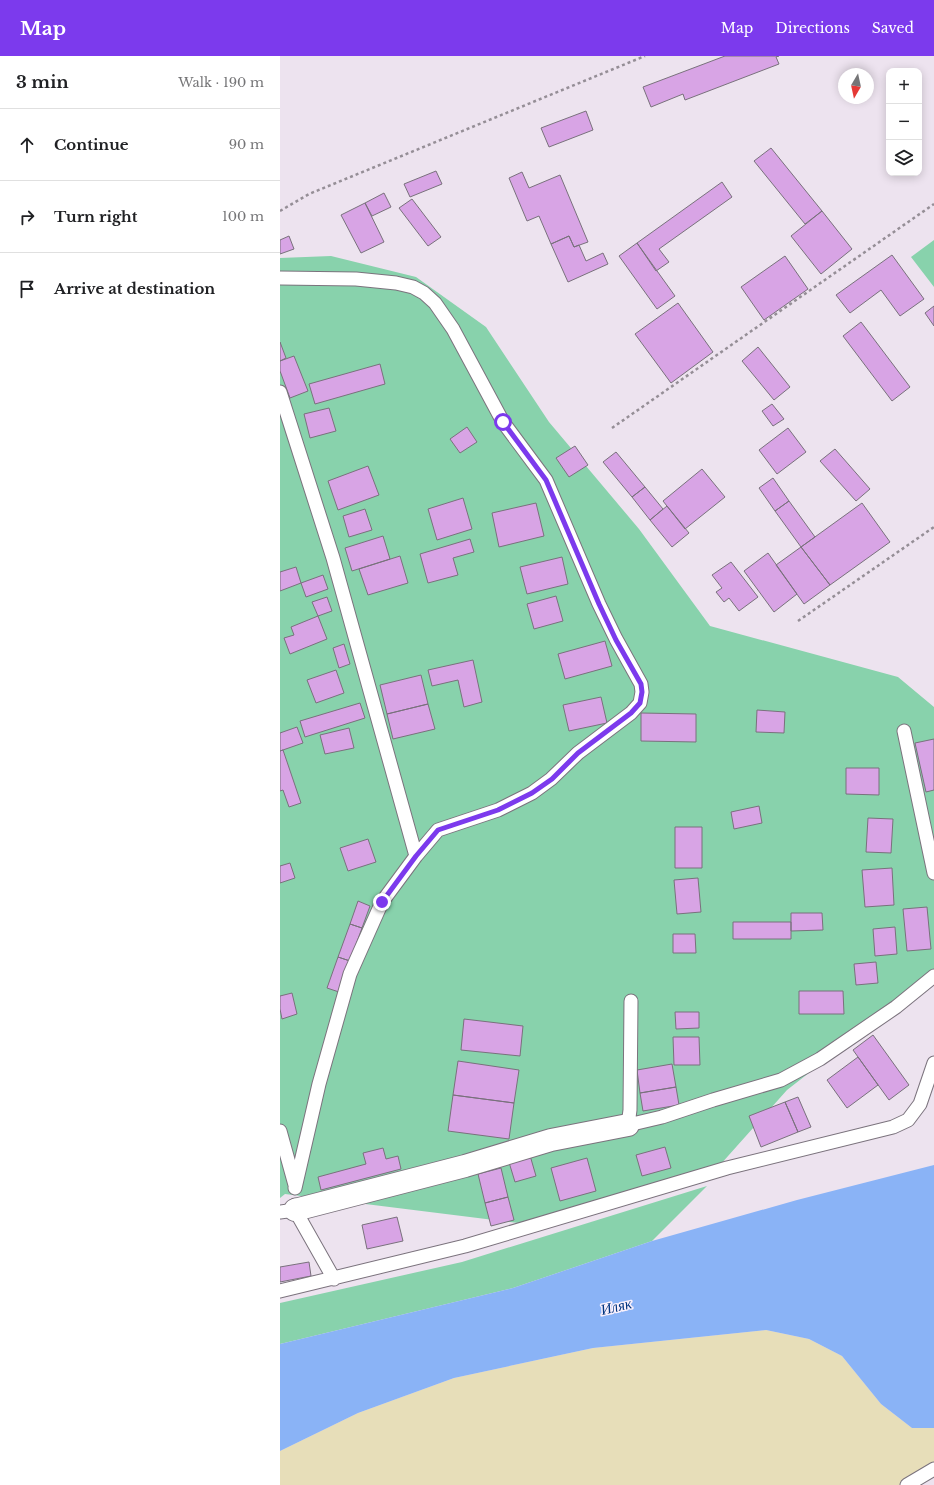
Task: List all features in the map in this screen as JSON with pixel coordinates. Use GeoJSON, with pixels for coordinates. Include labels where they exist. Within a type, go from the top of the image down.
{"type":"FeatureCollection","features":[{"type":"Feature","properties":{"kind":"street"},"geometry":{"type":"LineString","coordinates":[[288,1211],[465,1166],[551,1140],[628,1125]]}},
{"type":"Feature","properties":{"kind":"lane"},"geometry":{"type":"LineString","coordinates":[[280,278],[356,279],[396,283],[413,287],[424,293],[435,303],[453,329],[503,422],[546,480],[599,604],[616,640],[641,684],[642,692],[640,703],[631,713],[578,753],[552,779],[532,793],[498,810],[438,830],[416,856],[382,902],[350,974],[319,1084],[296,1188],[288,1211],[334,1279]]}},
{"type":"Feature","properties":{"kind":"lane"},"geometry":{"type":"LineString","coordinates":[[280,392],[333,558],[416,856]]}},
{"type":"Feature","properties":{"kind":"lane"},"geometry":{"type":"LineString","coordinates":[[904,731],[934,873]]}},
{"type":"Feature","properties":{"kind":"lane"},"geometry":{"type":"LineString","coordinates":[[631,1001],[630,1110],[628,1125],[662,1117],[781,1080],[820,1059],[896,1007],[934,976]]}},
{"type":"Feature","properties":{"kind":"lane"},"geometry":{"type":"LineString","coordinates":[[280,1291],[465,1246],[727,1168],[892,1127],[908,1120],[920,1104],[934,1063]]}},
{"type":"Feature","properties":{"kind":"lane"},"geometry":{"type":"LineString","coordinates":[[280,1130],[296,1188]]}},
{"type":"Feature","properties":{"kind":"lane"},"geometry":{"type":"LineString","coordinates":[[907,1485],[934,1469]]}},
{"type":"Feature","properties":{"kind":"path"},"geometry":{"type":"LineString","coordinates":[[280,211],[309,194],[645,56]]}},
{"type":"Feature","properties":{"kind":"path"},"geometry":{"type":"LineString","coordinates":[[612,428],[934,204]]}},
{"type":"Feature","properties":{"kind":"path"},"geometry":{"type":"LineString","coordinates":[[798,621],[934,527]]}},
{"type":"Feature","properties":{"kind":"green space"},"geometry":{"type":"Polygon","coordinates":[[[934,240],[934,287],[911,257],[934,240]]]}},
{"type":"Feature","properties":{"kind":"green space"},"geometry":{"type":"Polygon","coordinates":[[[331,256],[416,277],[486,327],[549,422],[639,529],[710,626],[898,677],[934,707],[934,969],[904,999],[787,1090],[720,1165],[535,1225],[285,1194],[280,1198],[280,258],[331,256]]]}},
{"type":"Feature","properties":{"kind":"green space"},"geometry":{"type":"Polygon","coordinates":[[[707,1186],[652,1241],[513,1288],[280,1344],[280,1303],[462,1262],[707,1186]]]}},
{"type":"Feature","properties":{"kind":"sand"},"geometry":{"type":"Polygon","coordinates":[[[766,1330],[809,1339],[842,1356],[881,1404],[912,1428],[934,1428],[934,1470],[907,1485],[280,1485],[280,1451],[358,1413],[454,1378],[593,1348],[766,1330]]]}},
{"type":"Feature","properties":{"kind":"water","name":"Иляк"},"geometry":{"type":"Polygon","coordinates":[[[934,1165],[934,1428],[912,1428],[881,1404],[842,1356],[809,1339],[766,1330],[593,1348],[454,1378],[358,1413],[280,1451],[280,1344],[513,1288],[652,1241],[797,1200],[934,1165]]]}},
{"type":"Feature","properties":{"kind":"building"},"geometry":{"type":"Polygon","coordinates":[[[725,56],[779,56],[776,57],[779,64],[685,100],[683,94],[651,107],[643,87],[725,56]]]}},
{"type":"Feature","properties":{"kind":"building"},"geometry":{"type":"Polygon","coordinates":[[[586,111],[593,130],[549,147],[541,128],[586,111]]]}},
{"type":"Feature","properties":{"kind":"building"},"geometry":{"type":"Polygon","coordinates":[[[771,148],[822,211],[805,224],[754,161],[771,148]]]}},
{"type":"Feature","properties":{"kind":"building"},"geometry":{"type":"Polygon","coordinates":[[[436,171],[442,184],[410,197],[404,184],[436,171]]]}},
{"type":"Feature","properties":{"kind":"building"},"geometry":{"type":"Polygon","coordinates":[[[522,172],[529,188],[560,175],[588,242],[574,247],[569,236],[551,244],[539,216],[527,221],[509,178],[522,172]]]}},
{"type":"Feature","properties":{"kind":"building"},"geometry":{"type":"Polygon","coordinates":[[[722,182],[732,197],[659,249],[669,262],[656,271],[637,243],[722,182]]]}},
{"type":"Feature","properties":{"kind":"building"},"geometry":{"type":"Polygon","coordinates":[[[384,193],[391,207],[372,216],[365,203],[384,193]]]}},
{"type":"Feature","properties":{"kind":"building"},"geometry":{"type":"Polygon","coordinates":[[[412,199],[441,237],[428,246],[399,208],[412,199]]]}},
{"type":"Feature","properties":{"kind":"building"},"geometry":{"type":"Polygon","coordinates":[[[365,203],[384,242],[361,253],[341,215],[365,203]]]}},
{"type":"Feature","properties":{"kind":"building"},"geometry":{"type":"Polygon","coordinates":[[[822,211],[852,249],[821,274],[791,236],[822,211]]]}},
{"type":"Feature","properties":{"kind":"building"},"geometry":{"type":"Polygon","coordinates":[[[289,236],[294,249],[280,254],[280,240],[289,236]]]}},
{"type":"Feature","properties":{"kind":"building"},"geometry":{"type":"Polygon","coordinates":[[[569,236],[574,247],[579,245],[586,261],[603,253],[608,264],[568,282],[551,244],[569,236]]]}},
{"type":"Feature","properties":{"kind":"building"},"geometry":{"type":"Polygon","coordinates":[[[637,243],[675,296],[657,309],[619,256],[637,243]]]}},
{"type":"Feature","properties":{"kind":"building"},"geometry":{"type":"Polygon","coordinates":[[[892,255],[924,299],[900,316],[881,290],[850,313],[836,295],[892,255]]]}},
{"type":"Feature","properties":{"kind":"building"},"geometry":{"type":"Polygon","coordinates":[[[785,256],[808,289],[764,320],[741,287],[785,256]]]}},
{"type":"Feature","properties":{"kind":"building"},"geometry":{"type":"Polygon","coordinates":[[[678,303],[713,352],[671,383],[635,334],[678,303]]]}},
{"type":"Feature","properties":{"kind":"building"},"geometry":{"type":"Polygon","coordinates":[[[934,306],[934,326],[925,313],[934,306]]]}},
{"type":"Feature","properties":{"kind":"building"},"geometry":{"type":"Polygon","coordinates":[[[861,322],[910,387],[892,401],[843,336],[861,322]]]}},
{"type":"Feature","properties":{"kind":"building"},"geometry":{"type":"Polygon","coordinates":[[[280,342],[286,358],[280,361],[280,342]]]}},
{"type":"Feature","properties":{"kind":"building"},"geometry":{"type":"Polygon","coordinates":[[[758,347],[790,387],[774,400],[742,361],[758,347]]]}},
{"type":"Feature","properties":{"kind":"building"},"geometry":{"type":"Polygon","coordinates":[[[294,356],[308,391],[290,398],[280,371],[280,361],[294,356]]]}},
{"type":"Feature","properties":{"kind":"building"},"geometry":{"type":"Polygon","coordinates":[[[380,364],[385,384],[315,404],[309,384],[380,364]]]}},
{"type":"Feature","properties":{"kind":"building"},"geometry":{"type":"Polygon","coordinates":[[[772,404],[784,419],[773,426],[762,411],[772,404]]]}},
{"type":"Feature","properties":{"kind":"building"},"geometry":{"type":"Polygon","coordinates":[[[329,408],[336,431],[310,438],[304,414],[329,408]]]}},
{"type":"Feature","properties":{"kind":"building"},"geometry":{"type":"Polygon","coordinates":[[[467,427],[477,442],[460,453],[450,439],[467,427]]]}},
{"type":"Feature","properties":{"kind":"building"},"geometry":{"type":"Polygon","coordinates":[[[788,428],[806,452],[777,474],[759,450],[788,428]]]}},
{"type":"Feature","properties":{"kind":"building"},"geometry":{"type":"Polygon","coordinates":[[[575,446],[588,465],[569,477],[556,458],[575,446]]]}},
{"type":"Feature","properties":{"kind":"building"},"geometry":{"type":"Polygon","coordinates":[[[835,449],[870,489],[856,501],[820,461],[835,449]]]}},
{"type":"Feature","properties":{"kind":"building"},"geometry":{"type":"Polygon","coordinates":[[[616,452],[645,487],[632,497],[603,462],[616,452]]]}},
{"type":"Feature","properties":{"kind":"building"},"geometry":{"type":"Polygon","coordinates":[[[368,466],[379,495],[338,510],[328,481],[368,466]]]}},
{"type":"Feature","properties":{"kind":"building"},"geometry":{"type":"Polygon","coordinates":[[[702,469],[725,497],[685,529],[663,501],[702,469]]]}},
{"type":"Feature","properties":{"kind":"building"},"geometry":{"type":"Polygon","coordinates":[[[773,478],[789,501],[775,511],[759,488],[773,478]]]}},
{"type":"Feature","properties":{"kind":"building"},"geometry":{"type":"Polygon","coordinates":[[[645,487],[663,509],[650,520],[632,497],[645,487]]]}},
{"type":"Feature","properties":{"kind":"building"},"geometry":{"type":"Polygon","coordinates":[[[463,498],[472,529],[437,540],[428,509],[463,498]]]}},
{"type":"Feature","properties":{"kind":"building"},"geometry":{"type":"Polygon","coordinates":[[[789,501],[815,537],[801,547],[775,511],[789,501]]]}},
{"type":"Feature","properties":{"kind":"building"},"geometry":{"type":"Polygon","coordinates":[[[536,503],[544,536],[499,547],[492,513],[536,503]]]}},
{"type":"Feature","properties":{"kind":"building"},"geometry":{"type":"Polygon","coordinates":[[[862,503],[890,542],[830,585],[801,547],[862,503]]]}},
{"type":"Feature","properties":{"kind":"building"},"geometry":{"type":"Polygon","coordinates":[[[667,506],[689,533],[672,547],[650,520],[667,506]]]}},
{"type":"Feature","properties":{"kind":"building"},"geometry":{"type":"Polygon","coordinates":[[[365,509],[372,530],[349,537],[343,516],[365,509]]]}},
{"type":"Feature","properties":{"kind":"building"},"geometry":{"type":"Polygon","coordinates":[[[383,536],[390,559],[352,571],[345,548],[383,536]]]}},
{"type":"Feature","properties":{"kind":"building"},"geometry":{"type":"Polygon","coordinates":[[[470,539],[474,552],[453,558],[458,575],[428,583],[420,554],[470,539]]]}},
{"type":"Feature","properties":{"kind":"building"},"geometry":{"type":"Polygon","coordinates":[[[801,547],[830,585],[804,604],[776,565],[801,547]]]}},
{"type":"Feature","properties":{"kind":"building"},"geometry":{"type":"Polygon","coordinates":[[[768,553],[797,594],[774,612],[744,571],[768,553]]]}},
{"type":"Feature","properties":{"kind":"building"},"geometry":{"type":"Polygon","coordinates":[[[400,556],[408,583],[368,595],[359,569],[400,556]]]}},
{"type":"Feature","properties":{"kind":"building"},"geometry":{"type":"Polygon","coordinates":[[[562,557],[568,584],[527,594],[520,567],[562,557]]]}},
{"type":"Feature","properties":{"kind":"building"},"geometry":{"type":"Polygon","coordinates":[[[731,562],[758,597],[739,611],[729,598],[724,602],[716,592],[722,588],[712,575],[731,562]]]}},
{"type":"Feature","properties":{"kind":"building"},"geometry":{"type":"Polygon","coordinates":[[[296,567],[301,583],[280,591],[280,572],[296,567]]]}},
{"type":"Feature","properties":{"kind":"building"},"geometry":{"type":"Polygon","coordinates":[[[323,575],[328,589],[306,597],[301,583],[323,575]]]}},
{"type":"Feature","properties":{"kind":"building"},"geometry":{"type":"Polygon","coordinates":[[[556,596],[563,621],[534,629],[527,604],[556,596]]]}},
{"type":"Feature","properties":{"kind":"building"},"geometry":{"type":"Polygon","coordinates":[[[327,597],[332,611],[318,616],[312,602],[327,597]]]}},
{"type":"Feature","properties":{"kind":"building"},"geometry":{"type":"Polygon","coordinates":[[[318,616],[327,639],[290,654],[284,638],[294,635],[291,627],[318,616]]]}},
{"type":"Feature","properties":{"kind":"building"},"geometry":{"type":"Polygon","coordinates":[[[605,641],[612,666],[565,679],[558,654],[605,641]]]}},
{"type":"Feature","properties":{"kind":"building"},"geometry":{"type":"Polygon","coordinates":[[[344,644],[350,664],[339,668],[333,648],[344,644]]]}},
{"type":"Feature","properties":{"kind":"building"},"geometry":{"type":"Polygon","coordinates":[[[473,660],[482,702],[464,707],[458,680],[432,686],[428,670],[473,660]]]}},
{"type":"Feature","properties":{"kind":"building"},"geometry":{"type":"Polygon","coordinates":[[[336,670],[344,693],[316,703],[307,680],[336,670]]]}},
{"type":"Feature","properties":{"kind":"building"},"geometry":{"type":"Polygon","coordinates":[[[421,675],[428,704],[387,714],[380,685],[421,675]]]}},
{"type":"Feature","properties":{"kind":"building"},"geometry":{"type":"Polygon","coordinates":[[[601,697],[607,723],[569,731],[563,705],[601,697]]]}},
{"type":"Feature","properties":{"kind":"building"},"geometry":{"type":"Polygon","coordinates":[[[360,703],[365,718],[305,737],[300,721],[360,703]]]}},
{"type":"Feature","properties":{"kind":"building"},"geometry":{"type":"Polygon","coordinates":[[[428,704],[435,729],[393,739],[387,714],[428,704]]]}},
{"type":"Feature","properties":{"kind":"building"},"geometry":{"type":"Polygon","coordinates":[[[757,710],[785,712],[784,733],[756,732],[757,710]]]}},
{"type":"Feature","properties":{"kind":"building"},"geometry":{"type":"Polygon","coordinates":[[[641,713],[696,714],[696,742],[641,741],[641,713]]]}},
{"type":"Feature","properties":{"kind":"building"},"geometry":{"type":"Polygon","coordinates":[[[297,727],[303,743],[280,751],[280,733],[297,727]]]}},
{"type":"Feature","properties":{"kind":"building"},"geometry":{"type":"Polygon","coordinates":[[[349,728],[354,748],[325,754],[320,735],[349,728]]]}},
{"type":"Feature","properties":{"kind":"building"},"geometry":{"type":"Polygon","coordinates":[[[934,739],[934,790],[926,792],[915,743],[934,739]]]}},
{"type":"Feature","properties":{"kind":"building"},"geometry":{"type":"Polygon","coordinates":[[[283,750],[301,803],[289,807],[283,790],[280,791],[280,751],[283,750]]]}},
{"type":"Feature","properties":{"kind":"building"},"geometry":{"type":"Polygon","coordinates":[[[846,768],[879,768],[879,795],[846,794],[846,768]]]}},
{"type":"Feature","properties":{"kind":"building"},"geometry":{"type":"Polygon","coordinates":[[[759,806],[762,823],[734,829],[731,812],[759,806]]]}},
{"type":"Feature","properties":{"kind":"building"},"geometry":{"type":"Polygon","coordinates":[[[868,818],[893,819],[891,853],[866,852],[868,818]]]}},
{"type":"Feature","properties":{"kind":"building"},"geometry":{"type":"Polygon","coordinates":[[[675,827],[702,827],[702,868],[675,868],[675,827]]]}},
{"type":"Feature","properties":{"kind":"building"},"geometry":{"type":"Polygon","coordinates":[[[368,839],[376,862],[348,871],[340,848],[368,839]]]}},
{"type":"Feature","properties":{"kind":"building"},"geometry":{"type":"Polygon","coordinates":[[[290,863],[295,878],[280,883],[280,866],[290,863]]]}},
{"type":"Feature","properties":{"kind":"building"},"geometry":{"type":"Polygon","coordinates":[[[892,868],[894,905],[865,907],[862,870],[892,868]]]}},
{"type":"Feature","properties":{"kind":"building"},"geometry":{"type":"Polygon","coordinates":[[[698,878],[701,912],[677,914],[674,880],[698,878]]]}},
{"type":"Feature","properties":{"kind":"building"},"geometry":{"type":"Polygon","coordinates":[[[358,901],[370,906],[362,928],[350,924],[358,901]]]}},
{"type":"Feature","properties":{"kind":"building"},"geometry":{"type":"Polygon","coordinates":[[[927,907],[931,949],[907,951],[903,909],[927,907]]]}},
{"type":"Feature","properties":{"kind":"building"},"geometry":{"type":"Polygon","coordinates":[[[791,913],[822,913],[823,930],[791,931],[791,913]]]}},
{"type":"Feature","properties":{"kind":"building"},"geometry":{"type":"Polygon","coordinates":[[[733,922],[791,922],[791,939],[733,939],[733,922]]]}},
{"type":"Feature","properties":{"kind":"building"},"geometry":{"type":"Polygon","coordinates":[[[350,924],[362,928],[350,961],[338,957],[350,924]]]}},
{"type":"Feature","properties":{"kind":"building"},"geometry":{"type":"Polygon","coordinates":[[[895,927],[897,954],[875,956],[873,929],[895,927]]]}},
{"type":"Feature","properties":{"kind":"building"},"geometry":{"type":"Polygon","coordinates":[[[673,934],[695,934],[696,953],[673,953],[673,934]]]}},
{"type":"Feature","properties":{"kind":"building"},"geometry":{"type":"Polygon","coordinates":[[[338,957],[350,961],[339,992],[327,988],[338,957]]]}},
{"type":"Feature","properties":{"kind":"building"},"geometry":{"type":"Polygon","coordinates":[[[876,962],[878,983],[856,985],[854,964],[876,962]]]}},
{"type":"Feature","properties":{"kind":"building"},"geometry":{"type":"Polygon","coordinates":[[[799,991],[843,991],[844,1014],[799,1014],[799,991]]]}},
{"type":"Feature","properties":{"kind":"building"},"geometry":{"type":"Polygon","coordinates":[[[292,993],[297,1014],[282,1019],[280,996],[292,993]]]}},
{"type":"Feature","properties":{"kind":"building"},"geometry":{"type":"Polygon","coordinates":[[[675,1012],[699,1012],[699,1028],[676,1029],[675,1012]]]}},
{"type":"Feature","properties":{"kind":"building"},"geometry":{"type":"Polygon","coordinates":[[[464,1019],[523,1026],[520,1056],[461,1050],[464,1019]]]}},
{"type":"Feature","properties":{"kind":"building"},"geometry":{"type":"Polygon","coordinates":[[[873,1035],[909,1085],[889,1100],[853,1050],[873,1035]]]}},
{"type":"Feature","properties":{"kind":"building"},"geometry":{"type":"Polygon","coordinates":[[[673,1037],[699,1037],[700,1065],[674,1065],[673,1037]]]}},
{"type":"Feature","properties":{"kind":"building"},"geometry":{"type":"Polygon","coordinates":[[[858,1057],[878,1085],[847,1108],[827,1080],[858,1057]]]}},
{"type":"Feature","properties":{"kind":"building"},"geometry":{"type":"Polygon","coordinates":[[[458,1061],[519,1070],[514,1103],[453,1095],[458,1061]]]}},
{"type":"Feature","properties":{"kind":"building"},"geometry":{"type":"Polygon","coordinates":[[[672,1064],[676,1087],[640,1093],[637,1070],[672,1064]]]}},
{"type":"Feature","properties":{"kind":"building"},"geometry":{"type":"Polygon","coordinates":[[[676,1087],[679,1105],[643,1111],[640,1093],[676,1087]]]}},
{"type":"Feature","properties":{"kind":"building"},"geometry":{"type":"Polygon","coordinates":[[[453,1095],[514,1103],[509,1139],[448,1131],[453,1095]]]}},
{"type":"Feature","properties":{"kind":"building"},"geometry":{"type":"Polygon","coordinates":[[[798,1097],[811,1127],[798,1132],[785,1102],[798,1097]]]}},
{"type":"Feature","properties":{"kind":"building"},"geometry":{"type":"Polygon","coordinates":[[[785,1102],[798,1132],[761,1147],[749,1116],[785,1102]]]}},
{"type":"Feature","properties":{"kind":"building"},"geometry":{"type":"Polygon","coordinates":[[[665,1147],[671,1168],[642,1176],[636,1155],[665,1147]]]}},
{"type":"Feature","properties":{"kind":"building"},"geometry":{"type":"Polygon","coordinates":[[[383,1148],[386,1159],[398,1156],[401,1169],[321,1190],[318,1177],[366,1164],[363,1153],[383,1148]]]}},
{"type":"Feature","properties":{"kind":"building"},"geometry":{"type":"Polygon","coordinates":[[[529,1152],[536,1176],[515,1182],[508,1159],[529,1152]]]}},
{"type":"Feature","properties":{"kind":"building"},"geometry":{"type":"Polygon","coordinates":[[[587,1158],[596,1191],[560,1201],[551,1168],[587,1158]]]}},
{"type":"Feature","properties":{"kind":"building"},"geometry":{"type":"Polygon","coordinates":[[[501,1168],[508,1197],[485,1203],[478,1174],[501,1168]]]}},
{"type":"Feature","properties":{"kind":"building"},"geometry":{"type":"Polygon","coordinates":[[[508,1197],[514,1220],[491,1226],[485,1203],[508,1197]]]}},
{"type":"Feature","properties":{"kind":"building"},"geometry":{"type":"Polygon","coordinates":[[[397,1217],[403,1241],[367,1249],[362,1225],[397,1217]]]}},
{"type":"Feature","properties":{"kind":"building"},"geometry":{"type":"Polygon","coordinates":[[[309,1262],[311,1276],[280,1282],[280,1267],[309,1262]]]}},
{"type":"Feature","properties":{"kind":"route"},"geometry":{"type":"LineString","coordinates":[[382,902],[416,856],[438,830],[498,810],[532,793],[552,779],[578,753],[615,726],[631,713],[640,703],[642,692],[641,684],[616,640],[599,604],[546,480],[503,422]]}}]}
